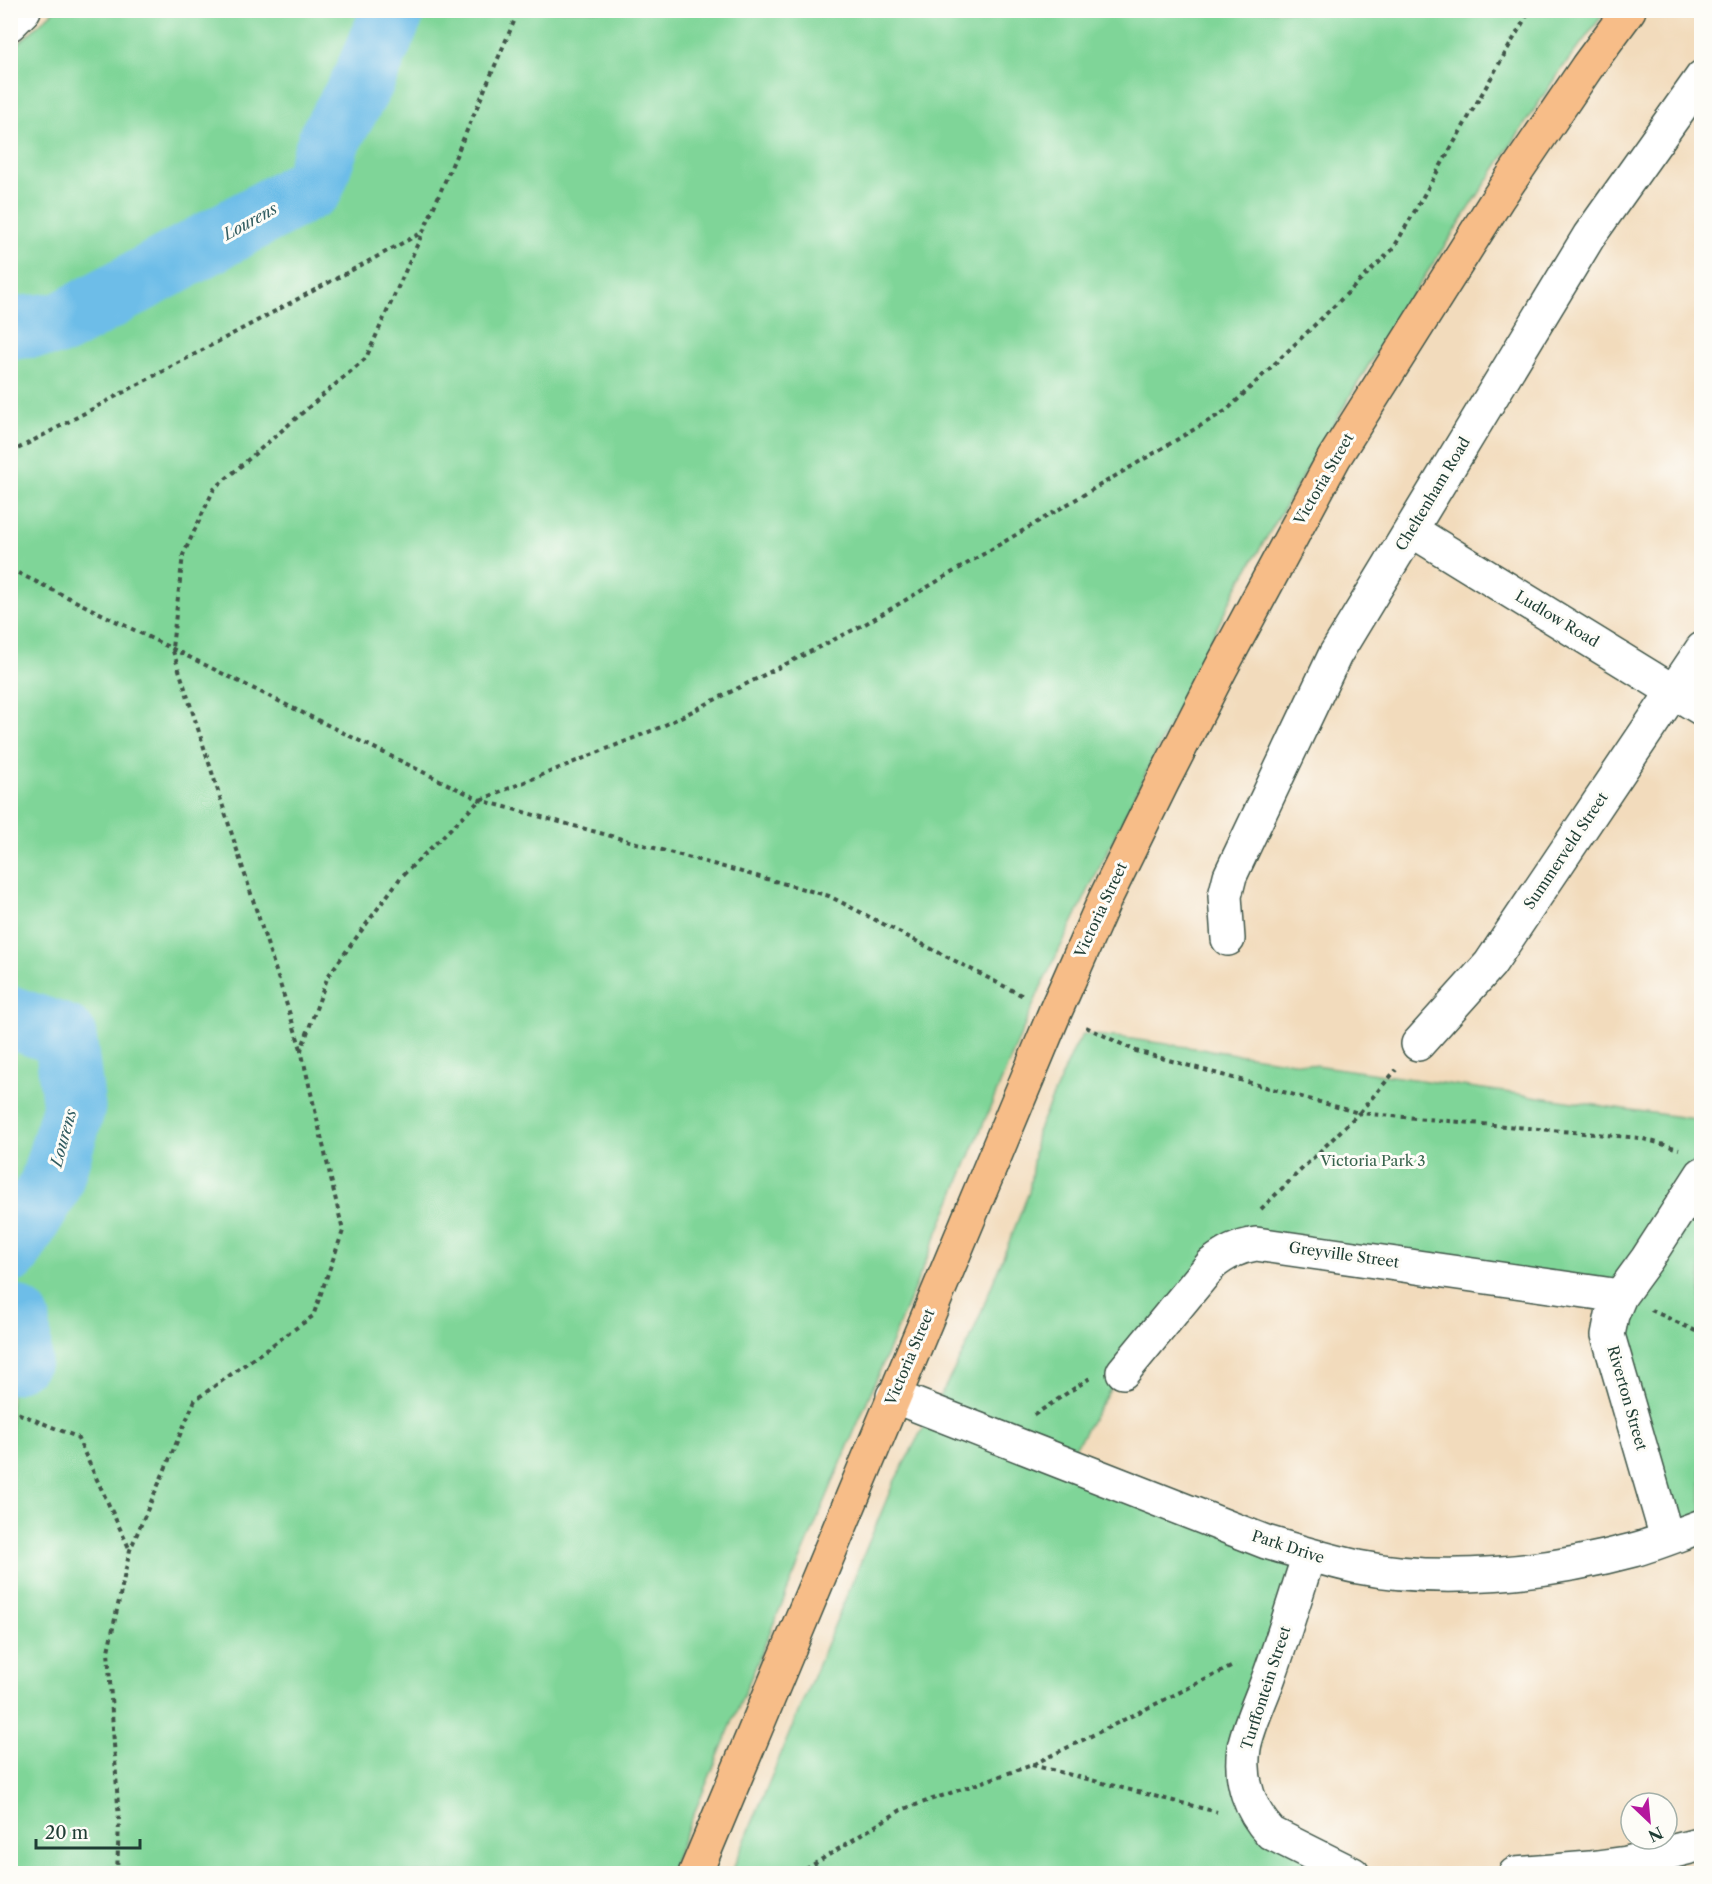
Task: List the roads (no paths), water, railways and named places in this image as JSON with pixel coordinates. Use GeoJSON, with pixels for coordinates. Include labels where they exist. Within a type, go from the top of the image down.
{"type":"FeatureCollection","features":[{"type":"Feature","properties":{"kind":"main road","name":"Victoria Street"},"geometry":{"type":"LineString","coordinates":[[695,1874],[1055,1012],[1106,899],[1168,772],[1334,458],[1498,198],[1587,67],[1629,10]]}},
{"type":"Feature","properties":{"kind":"street"},"geometry":{"type":"LineString","coordinates":[[10,24],[24,10]]}},
{"type":"Feature","properties":{"kind":"street","name":"Cheltenham Road"},"geometry":{"type":"LineString","coordinates":[[1228,939],[1225,896],[1230,876],[1335,656],[1589,236],[1701,77]]}},
{"type":"Feature","properties":{"kind":"street","name":"Ludlow Road"},"geometry":{"type":"LineString","coordinates":[[1411,530],[1701,709]]}},
{"type":"Feature","properties":{"kind":"street","name":"Summerveld Street"},"geometry":{"type":"LineString","coordinates":[[1418,1044],[1490,964],[1701,649]]}},
{"type":"Feature","properties":{"kind":"street","name":"Riverton Street"},"geometry":{"type":"LineString","coordinates":[[1667,1538],[1608,1335],[1612,1315],[1620,1296],[1647,1259],[1701,1174]]}},
{"type":"Feature","properties":{"kind":"street","name":"Greyville Street"},"geometry":{"type":"LineString","coordinates":[[1123,1372],[1212,1264],[1225,1254],[1240,1247],[1256,1244],[1620,1296]]}},
{"type":"Feature","properties":{"kind":"street","name":"Park Drive"},"geometry":{"type":"LineString","coordinates":[[893,1396],[1266,1542],[1360,1567],[1412,1574],[1512,1571],[1591,1560],[1635,1549],[1701,1526]]}},
{"type":"Feature","properties":{"kind":"street","name":"Turffontein Street"},"geometry":{"type":"LineString","coordinates":[[1309,1555],[1244,1747],[1243,1768],[1246,1790],[1261,1823],[1271,1833],[1353,1874]]}},
{"type":"Feature","properties":{"kind":"street"},"geometry":{"type":"LineString","coordinates":[[1515,1874],[1590,1871],[1701,1844]]}},
{"type":"Feature","properties":{"kind":"waterway","name":"Lourens"},"geometry":{"type":"LineString","coordinates":[[10,328],[61,324],[313,186],[330,138],[362,83],[394,10]]}},
{"type":"Feature","properties":{"kind":"waterway","name":"Lourens"},"geometry":{"type":"LineString","coordinates":[[10,1017],[65,1036],[74,1107],[50,1186],[10,1252]]}},
{"type":"Feature","properties":{"kind":"waterway","name":"Lourens"},"geometry":{"type":"LineString","coordinates":[[10,1315],[19,1320],[20,1357],[10,1363]]}},
{"type":"Feature","properties":{"kind":"park label","name":"Victoria Park 3"},"geometry":{"type":"Point","coordinates":[1373,1161]}}]}
